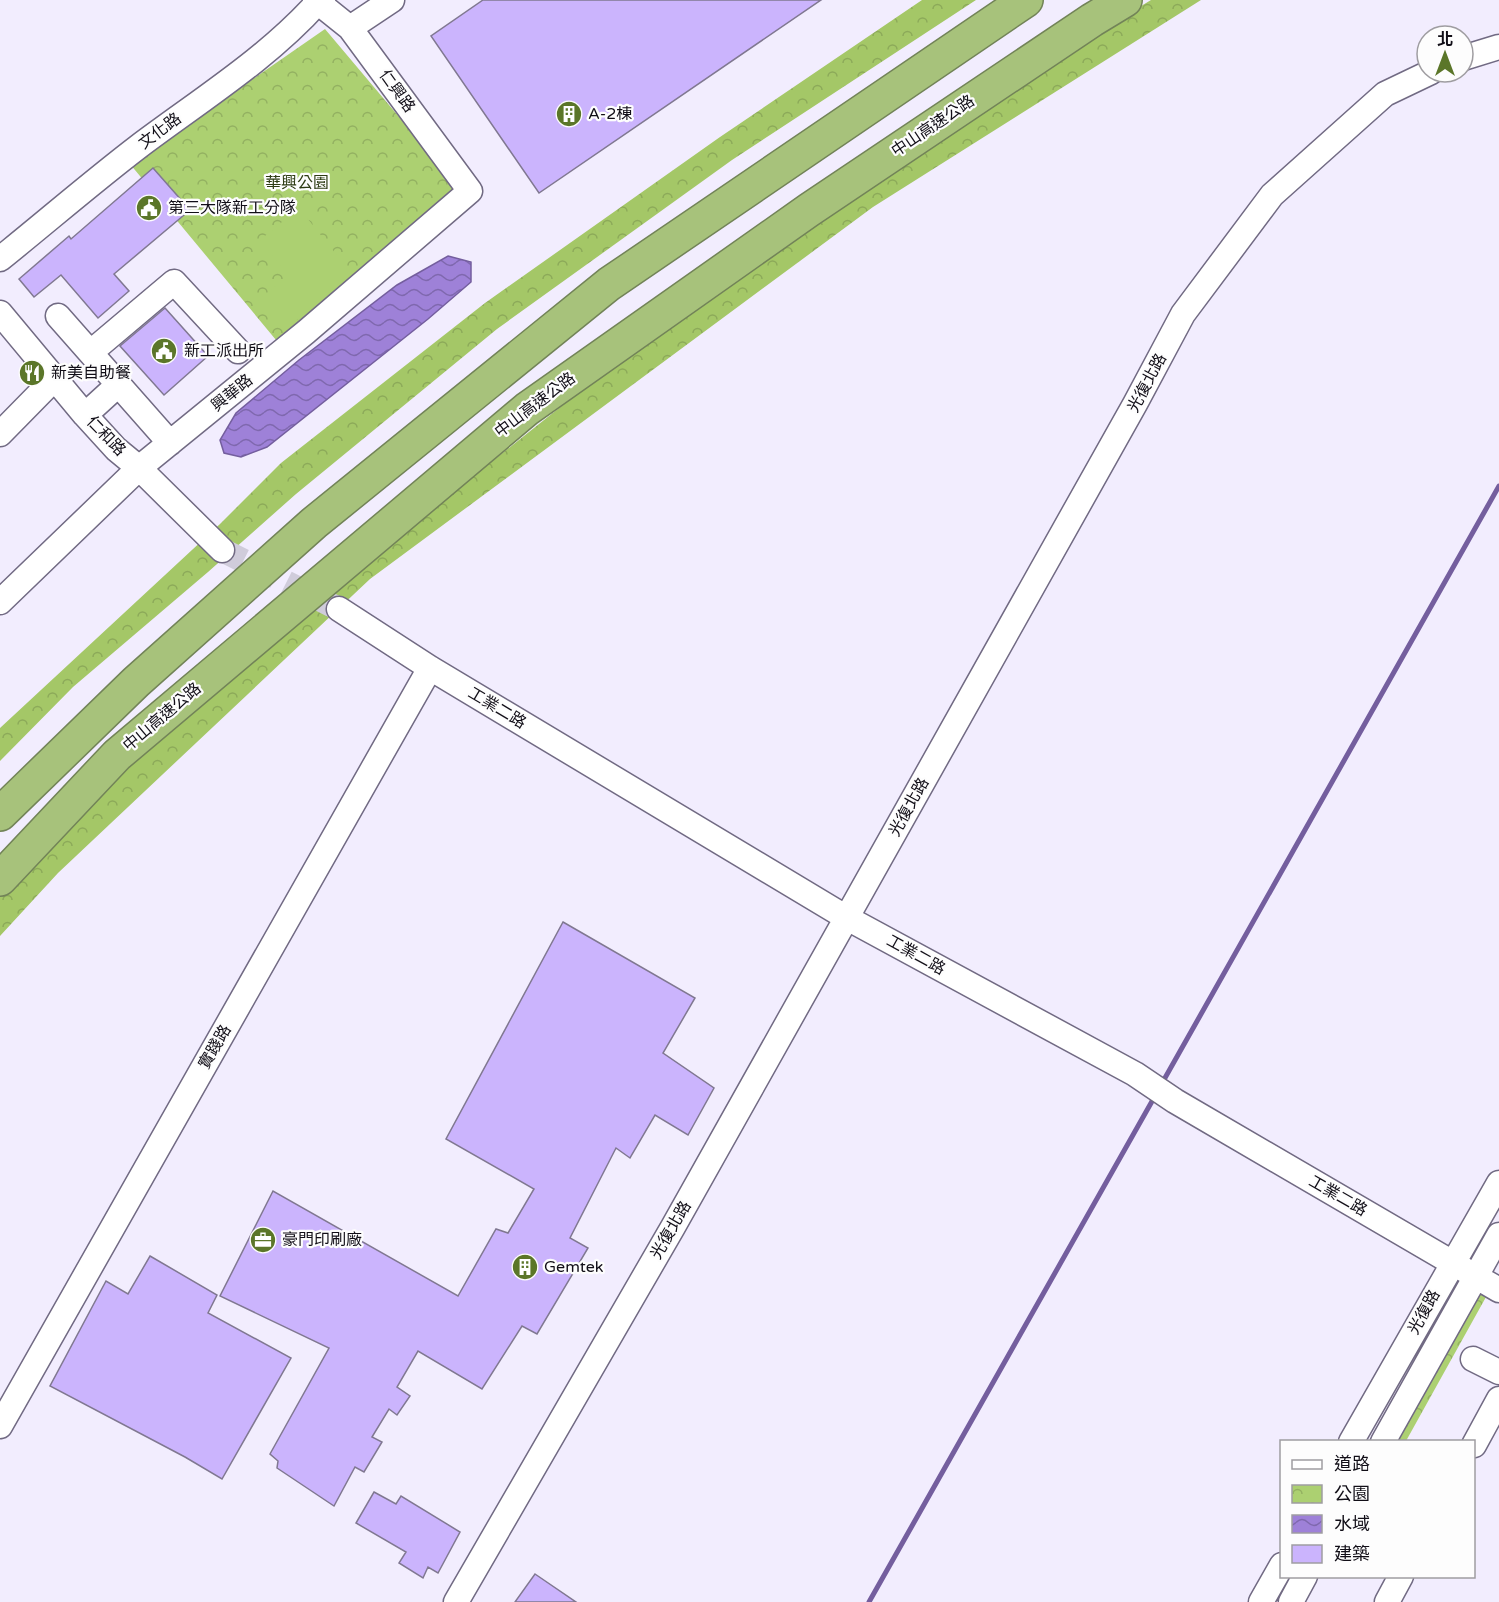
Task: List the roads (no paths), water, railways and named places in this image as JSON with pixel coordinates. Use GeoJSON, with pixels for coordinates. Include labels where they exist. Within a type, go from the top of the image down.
{"type":"FeatureCollection","features":[{"type":"Feature","properties":{"kind":"highway"},"geometry":{"type":"LineString","coordinates":[[0,814],[136,682],[314,523],[609,284],[1026,0]]}},
{"type":"Feature","properties":{"kind":"highway","name":"中山高速公路"},"geometry":{"type":"LineString","coordinates":[[0,879],[117,755],[527,409],[809,210],[1125,0]]}},
{"type":"Feature","properties":{"kind":"street","name":"仁興路"},"geometry":{"type":"LineString","coordinates":[[319,0],[350,28],[471,191]]}},
{"type":"Feature","properties":{"kind":"street","name":"文化路"},"geometry":{"type":"LineString","coordinates":[[0,259],[114,166],[259,58],[295,28],[319,0]]}},
{"type":"Feature","properties":{"kind":"street"},"geometry":{"type":"LineString","coordinates":[[350,28],[392,0]]}},
{"type":"Feature","properties":{"kind":"street"},"geometry":{"type":"LineString","coordinates":[[1475,54],[1499,47]]}},
{"type":"Feature","properties":{"kind":"street","name":"光復北路"},"geometry":{"type":"LineString","coordinates":[[456,1602],[847,918],[1136,404],[1183,314],[1272,195],[1386,94],[1415,80]]}},
{"type":"Feature","properties":{"kind":"street","name":"興華路"},"geometry":{"type":"LineString","coordinates":[[0,602],[139,468],[306,332],[471,191]]}},
{"type":"Feature","properties":{"kind":"street"},"geometry":{"type":"LineString","coordinates":[[91,352],[174,282],[238,351]]}},
{"type":"Feature","properties":{"kind":"street","name":"仁和路"},"geometry":{"type":"LineString","coordinates":[[0,313],[116,449],[139,468],[222,549]]}},
{"type":"Feature","properties":{"kind":"street"},"geometry":{"type":"LineString","coordinates":[[58,316],[170,443]]}},
{"type":"Feature","properties":{"kind":"street"},"geometry":{"type":"LineString","coordinates":[[0,434],[55,378]]}},
{"type":"Feature","properties":{"kind":"street"},"geometry":{"type":"LineString","coordinates":[[85,415],[119,384]]}},
{"type":"Feature","properties":{"kind":"street","name":"工業二路"},"geometry":{"type":"LineString","coordinates":[[339,609],[430,668],[847,918],[1136,1074],[1175,1101],[1499,1290]]}},
{"type":"Feature","properties":{"kind":"street","name":"實踐路"},"geometry":{"type":"LineString","coordinates":[[0,1426],[430,668]]}},
{"type":"Feature","properties":{"kind":"street","name":"光復路"},"geometry":{"type":"LineString","coordinates":[[1352,1440],[1499,1183]]}},
{"type":"Feature","properties":{"kind":"street","name":"光復路"},"geometry":{"type":"LineString","coordinates":[[1384,1440],[1499,1235]]}},
{"type":"Feature","properties":{"kind":"street"},"geometry":{"type":"LineString","coordinates":[[1473,1359],[1499,1372]]}},
{"type":"Feature","properties":{"kind":"street"},"geometry":{"type":"LineString","coordinates":[[1475,1441],[1499,1399]]}},
{"type":"Feature","properties":{"kind":"street"},"geometry":{"type":"LineString","coordinates":[[1261,1602],[1280,1567]]}},
{"type":"Feature","properties":{"kind":"street"},"geometry":{"type":"LineString","coordinates":[[1291,1602],[1304,1578]]}},
{"type":"Feature","properties":{"kind":"street"},"geometry":{"type":"LineString","coordinates":[[1387,1602],[1400,1578]]}},
{"type":"Feature","properties":{"kind":"water"},"geometry":{"type":"Polygon","coordinates":[[[448,256],[471,262],[471,282],[267,447],[241,457],[224,453],[220,440],[236,413],[299,360],[397,285],[448,256]]]}},
{"type":"Feature","properties":{"kind":"waterway"},"geometry":{"type":"LineString","coordinates":[[1161,1085],[1499,486]]}},
{"type":"Feature","properties":{"kind":"waterway"},"geometry":{"type":"LineString","coordinates":[[869,1602],[1155,1096]]}},
{"type":"Feature","properties":{"kind":"tunnel"},"geometry":{"type":"LineString","coordinates":[[222,550],[339,609]]}},
{"type":"Feature","properties":{"kind":"place","name":"A-2棟"},"geometry":{"type":"Point","coordinates":[569,114]}},
{"type":"Feature","properties":{"kind":"place","name":"第三大隊新工分隊"},"geometry":{"type":"Point","coordinates":[149,208]}},
{"type":"Feature","properties":{"kind":"place","name":"新工派出所"},"geometry":{"type":"Point","coordinates":[164,351]}},
{"type":"Feature","properties":{"kind":"place","name":"新美自助餐"},"geometry":{"type":"Point","coordinates":[32,373]}},
{"type":"Feature","properties":{"kind":"place","name":"豪門印刷廠"},"geometry":{"type":"Point","coordinates":[263,1240]}},
{"type":"Feature","properties":{"kind":"place","name":"Gemtek"},"geometry":{"type":"Point","coordinates":[525,1267]}},
{"type":"Feature","properties":{"kind":"park label","name":"華興公園"},"geometry":{"type":"Point","coordinates":[297,183]}}]}
